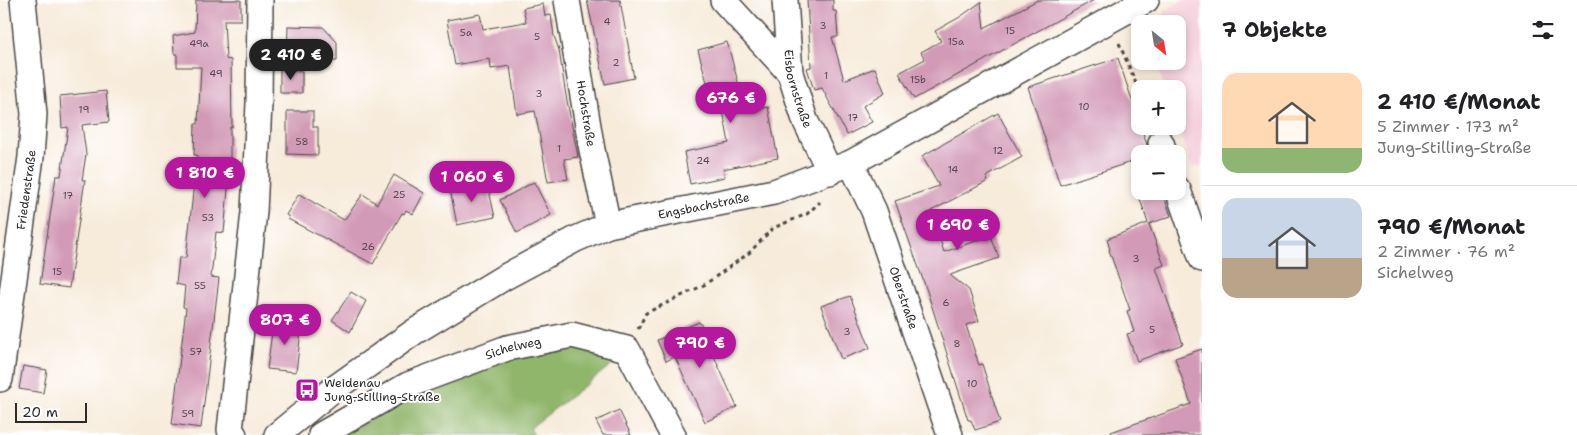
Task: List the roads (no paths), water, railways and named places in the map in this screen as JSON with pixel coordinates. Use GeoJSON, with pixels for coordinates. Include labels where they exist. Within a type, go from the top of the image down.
{"type":"FeatureCollection","features":[{"type":"Feature","properties":{"kind":"street","name":"Friedenstraße"},"geometry":{"type":"LineString","coordinates":[[0,379],[31,157],[34,114],[23,0]]}},
{"type":"Feature","properties":{"kind":"street"},"geometry":{"type":"LineString","coordinates":[[234,435],[230,430],[254,212],[260,103],[260,0]]}},
{"type":"Feature","properties":{"kind":"street","name":"Hochstraße"},"geometry":{"type":"LineString","coordinates":[[568,0],[592,150],[608,225]]}},
{"type":"Feature","properties":{"kind":"street"},"geometry":{"type":"LineString","coordinates":[[723,0],[790,73]]}},
{"type":"Feature","properties":{"kind":"street","name":"Eisbornstraße"},"geometry":{"type":"LineString","coordinates":[[785,0],[790,73],[805,120],[840,167]]}},
{"type":"Feature","properties":{"kind":"street","name":"Engsbachstraße"},"geometry":{"type":"LineString","coordinates":[[277,435],[330,391],[414,332],[503,278],[576,239],[608,225],[774,192],[840,167],[1146,0]]}},
{"type":"Feature","properties":{"kind":"street","name":"Oberstraße"},"geometry":{"type":"LineString","coordinates":[[840,167],[874,211],[950,435]]}},
{"type":"Feature","properties":{"kind":"street"},"geometry":{"type":"LineString","coordinates":[[1181,200],[1202,259]]}},
{"type":"Feature","properties":{"kind":"street","name":"Sichelweg"},"geometry":{"type":"LineString","coordinates":[[321,435],[408,385],[507,348],[572,336],[627,349],[673,435]]}},
{"type":"Feature","properties":{"kind":"place","name":"Weidenau Jung-Stilling-Straße"},"geometry":{"type":"Point","coordinates":[307,390]}}]}
